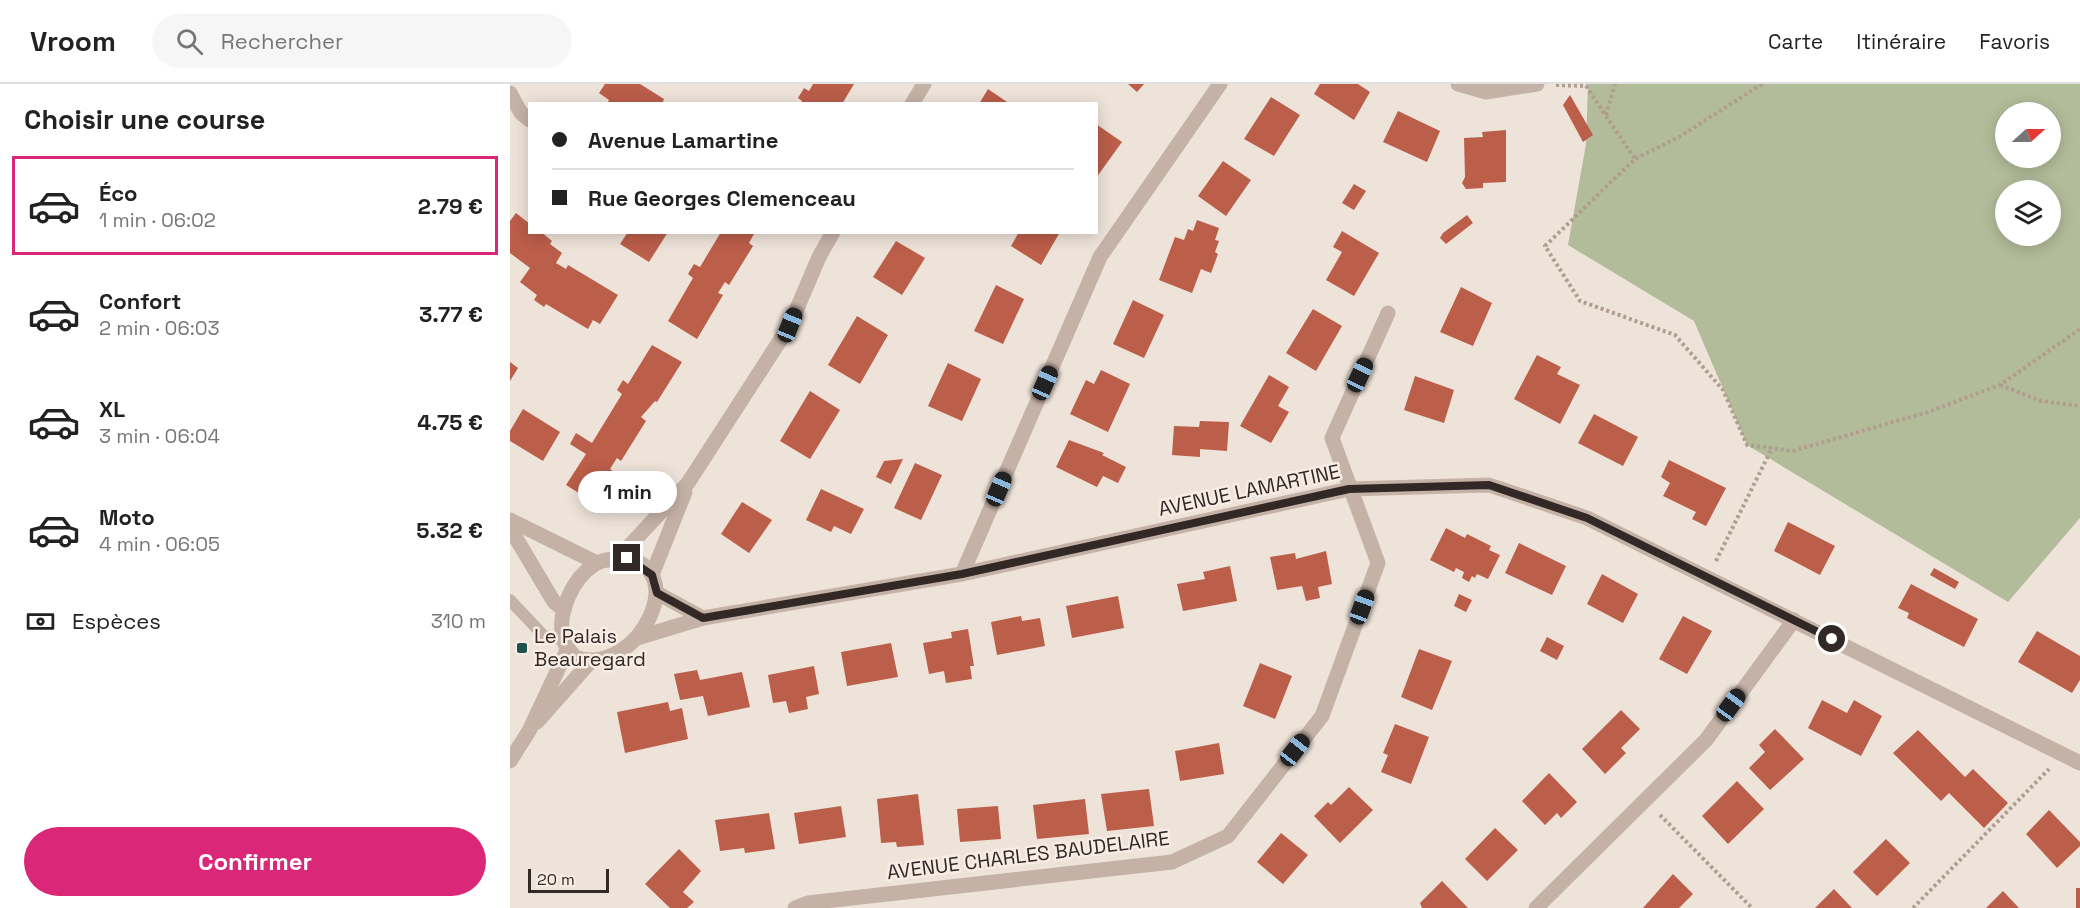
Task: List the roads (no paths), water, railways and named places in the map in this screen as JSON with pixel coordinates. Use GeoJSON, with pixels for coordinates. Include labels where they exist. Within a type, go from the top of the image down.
{"type":"FeatureCollection","features":[{"type":"Feature","properties":{"kind":"street"},"geometry":{"type":"LineString","coordinates":[[913,102],[924,84]]}},
{"type":"Feature","properties":{"kind":"street"},"geometry":{"type":"LineString","coordinates":[[962,574],[1100,256],[1220,84]]}},
{"type":"Feature","properties":{"kind":"street"},"geometry":{"type":"LineString","coordinates":[[1458,84],[1486,92],[1537,84]]}},
{"type":"Feature","properties":{"kind":"street"},"geometry":{"type":"LineString","coordinates":[[510,93],[521,113],[528,118]]}},
{"type":"Feature","properties":{"kind":"street"},"geometry":{"type":"LineString","coordinates":[[618,558],[688,483],[790,325],[819,257],[832,234]]}},
{"type":"Feature","properties":{"kind":"street","name":"AVENUE CHARLES BAUDELAIRE"},"geometry":{"type":"LineString","coordinates":[[795,908],[808,903],[1172,862],[1228,836],[1322,716],[1378,563],[1332,438],[1388,313]]}},
{"type":"Feature","properties":{"kind":"street"},"geometry":{"type":"LineString","coordinates":[[510,761],[529,731],[591,662],[607,657],[637,638],[653,612],[657,593],[652,575],[688,483]]}},
{"type":"Feature","properties":{"kind":"street","name":"AVENUE LAMARTINE"},"geometry":{"type":"LineString","coordinates":[[637,638],[703,618],[962,574],[1349,489],[1489,485],[1587,518],[2080,763]]}},
{"type":"Feature","properties":{"kind":"street"},"geometry":{"type":"LineString","coordinates":[[510,520],[597,563]]}},
{"type":"Feature","properties":{"kind":"street"},"geometry":{"type":"LineString","coordinates":[[510,528],[554,602],[564,610]]}},
{"type":"Feature","properties":{"kind":"street"},"geometry":{"type":"LineString","coordinates":[[529,731],[565,644],[564,610],[581,575],[597,563],[627,558],[652,575]]}},
{"type":"Feature","properties":{"kind":"street"},"geometry":{"type":"LineString","coordinates":[[657,593],[703,618]]}},
{"type":"Feature","properties":{"kind":"street"},"geometry":{"type":"LineString","coordinates":[[1536,908],[1706,740],[1794,620]]}},
{"type":"Feature","properties":{"kind":"street"},"geometry":{"type":"LineString","coordinates":[[565,644],[575,657],[591,662]]}},
{"type":"Feature","properties":{"kind":"lane"},"geometry":{"type":"LineString","coordinates":[[510,600],[544,636],[565,644]]}},
{"type":"Feature","properties":{"kind":"place","name":"Le Palais Beauregard"},"geometry":{"type":"Point","coordinates":[522,648]}}]}
